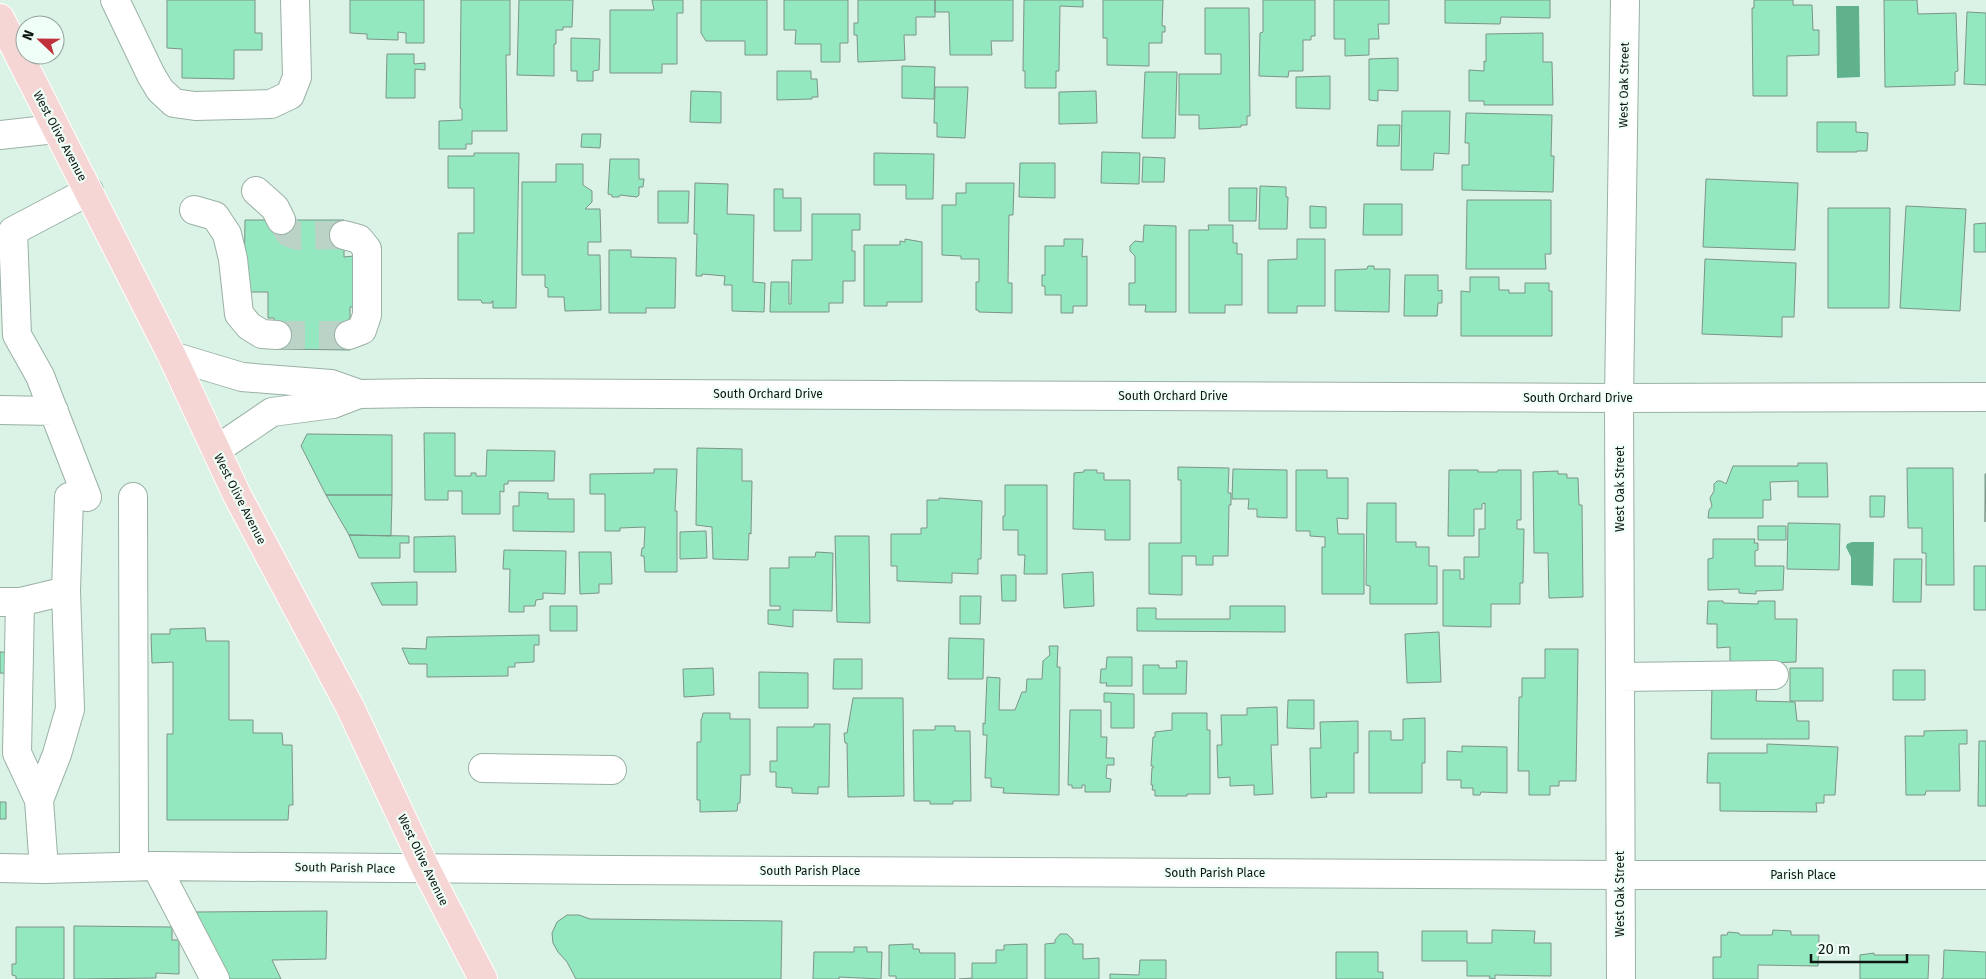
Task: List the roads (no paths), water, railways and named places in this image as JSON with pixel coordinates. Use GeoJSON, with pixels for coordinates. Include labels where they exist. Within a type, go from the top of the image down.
{"type":"FeatureCollection","features":[{"type":"Feature","properties":{"kind":"main road","name":"West Olive Avenue"},"geometry":{"type":"LineString","coordinates":[[0,18],[172,356],[237,495],[350,707],[426,869],[483,979]]}},
{"type":"Feature","properties":{"kind":"street"},"geometry":{"type":"LineString","coordinates":[[115,0],[160,90],[174,103],[195,106],[271,104],[290,95],[297,77],[295,0]]}},
{"type":"Feature","properties":{"kind":"street","name":"West Oak Street"},"geometry":{"type":"LineString","coordinates":[[1621,979],[1619,398],[1625,0]]}},
{"type":"Feature","properties":{"kind":"street"},"geometry":{"type":"LineString","coordinates":[[0,135],[56,129]]}},
{"type":"Feature","properties":{"kind":"street"},"geometry":{"type":"LineString","coordinates":[[39,800],[58,754],[70,709],[66,591],[78,497],[54,411],[40,376],[8,335],[14,231],[89,191]]}},
{"type":"Feature","properties":{"kind":"street"},"geometry":{"type":"LineString","coordinates":[[256,191],[275,208],[281,220]]}},
{"type":"Feature","properties":{"kind":"street"},"geometry":{"type":"LineString","coordinates":[[194,210],[215,216],[227,234],[233,259],[239,314],[249,326],[262,334],[277,335]]}},
{"type":"Feature","properties":{"kind":"street"},"geometry":{"type":"LineString","coordinates":[[344,235],[359,239],[367,249],[367,315],[362,330],[349,335]]}},
{"type":"Feature","properties":{"kind":"street","name":"South Orchard Drive"},"geometry":{"type":"LineString","coordinates":[[172,356],[242,377],[331,384],[359,394]]}},
{"type":"Feature","properties":{"kind":"street","name":"South Orchard Drive"},"geometry":{"type":"LineString","coordinates":[[216,450],[272,412],[333,404],[359,394],[1619,398],[1986,397]]}},
{"type":"Feature","properties":{"kind":"street"},"geometry":{"type":"LineString","coordinates":[[0,410],[54,411]]}},
{"type":"Feature","properties":{"kind":"street"},"geometry":{"type":"LineString","coordinates":[[133,497],[145,867],[215,979]]}},
{"type":"Feature","properties":{"kind":"street"},"geometry":{"type":"LineString","coordinates":[[44,869],[39,800],[16,754],[10,602],[66,591]]}},
{"type":"Feature","properties":{"kind":"street"},"geometry":{"type":"LineString","coordinates":[[1620,677],[1774,675]]}},
{"type":"Feature","properties":{"kind":"street"},"geometry":{"type":"LineString","coordinates":[[483,768],[612,770]]}},
{"type":"Feature","properties":{"kind":"street","name":"South Parish Place"},"geometry":{"type":"LineString","coordinates":[[0,868],[145,867],[1620,875]]}},
{"type":"Feature","properties":{"kind":"street","name":"Parish Place"},"geometry":{"type":"LineString","coordinates":[[1620,875],[1986,874]]}},
{"type":"Feature","properties":{"kind":"tunnel"},"geometry":{"type":"LineString","coordinates":[[281,220],[289,233],[297,236],[344,235]]}},
{"type":"Feature","properties":{"kind":"tunnel"},"geometry":{"type":"LineString","coordinates":[[277,335],[349,335]]}}]}
